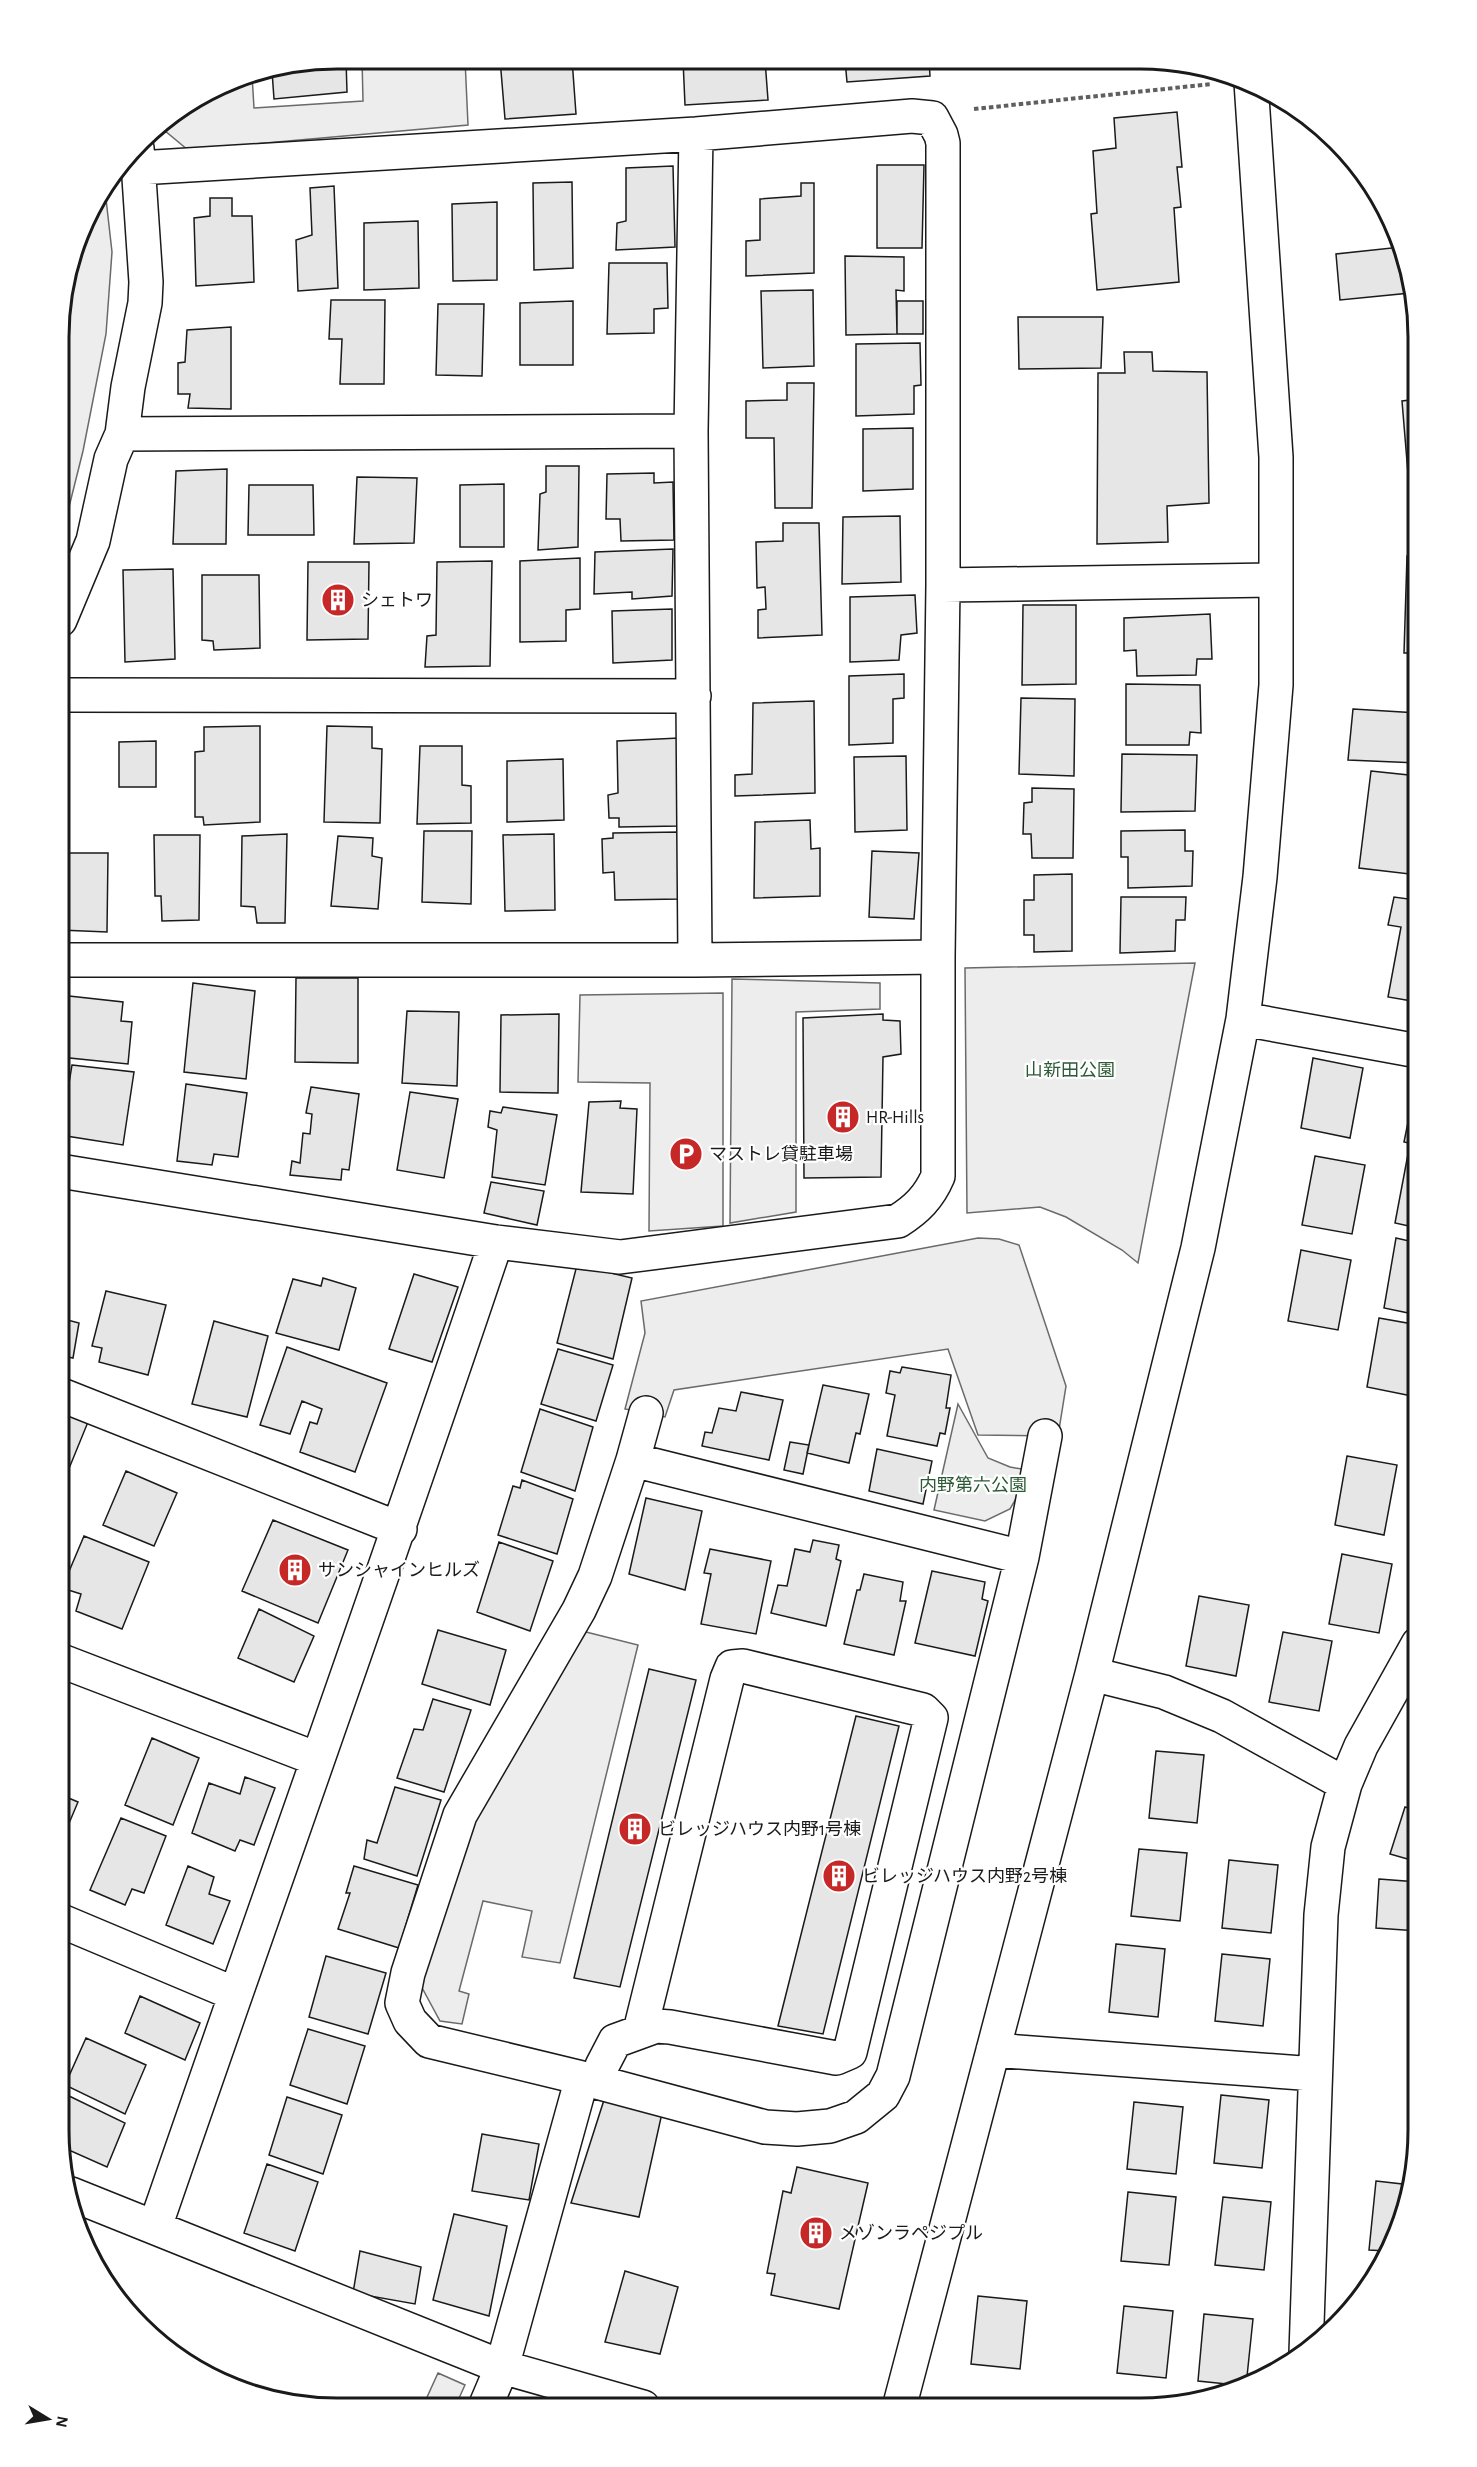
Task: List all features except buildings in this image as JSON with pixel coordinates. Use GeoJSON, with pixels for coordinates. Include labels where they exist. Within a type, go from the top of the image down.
{"type":"FeatureCollection","features":[{"type":"Feature","properties":{"kind":"street"},"geometry":{"type":"LineString","coordinates":[[902,2398],[1092,1674],[1198,1248],[1243,1019],[1260,877],[1275,696],[1276,457],[1252,93]]}},
{"type":"Feature","properties":{"kind":"street"},"geometry":{"type":"LineString","coordinates":[[69,599],[93,542],[111,459],[122,434],[128,387],[146,292],[138,158],[696,134],[912,116],[932,118],[943,143],[943,585],[938,957],[938,1176],[931,1191],[912,1212],[898,1221],[620,1257],[496,1242],[69,1172]]}},
{"type":"Feature","properties":{"kind":"street"},"geometry":{"type":"LineString","coordinates":[[695,960],[692,431],[696,134]]}},
{"type":"Feature","properties":{"kind":"street"},"geometry":{"type":"LineString","coordinates":[[122,434],[692,431]]}},
{"type":"Feature","properties":{"kind":"street"},"geometry":{"type":"LineString","coordinates":[[943,585],[1276,580]]}},
{"type":"Feature","properties":{"kind":"street"},"geometry":{"type":"LineString","coordinates":[[69,695],[694,696]]}},
{"type":"Feature","properties":{"kind":"street"},"geometry":{"type":"LineString","coordinates":[[69,960],[695,960],[938,957]]}},
{"type":"Feature","properties":{"kind":"street"},"geometry":{"type":"LineString","coordinates":[[1243,1019],[1408,1049]]}},
{"type":"Feature","properties":{"kind":"street"},"geometry":{"type":"LineString","coordinates":[[155,2227],[316,1760],[400,1529],[496,1242]]}},
{"type":"Feature","properties":{"kind":"street"},"geometry":{"type":"LineString","coordinates":[[69,1398],[400,1529]]}},
{"type":"Feature","properties":{"kind":"street"},"geometry":{"type":"LineString","coordinates":[[646,1413],[595,1576],[579,1610],[460,1815],[408,1973],[402,2003],[410,2021],[429,2041],[591,2080],[765,2127],[797,2129],[830,2126],[856,2117],[883,2095],[893,2076],[1022,1557],[1045,1436]]}},
{"type":"Feature","properties":{"kind":"street"},"geometry":{"type":"LineString","coordinates":[[633,1460],[1022,1557]]}},
{"type":"Feature","properties":{"kind":"street"},"geometry":{"type":"LineString","coordinates":[[1315,2334],[1315,2074],[1321,1915],[1328,1847],[1344,1784],[1361,1746],[1408,1662]]}},
{"type":"Feature","properties":{"kind":"street"},"geometry":{"type":"LineString","coordinates":[[69,1664],[316,1760]]}},
{"type":"Feature","properties":{"kind":"street"},"geometry":{"type":"LineString","coordinates":[[488,2398],[502,2367],[591,2080],[602,2066],[615,2041],[656,2026],[836,2058],[850,2052],[931,1718],[923,1710],[743,1666],[732,1667],[727,1679],[640,2031]]}},
{"type":"Feature","properties":{"kind":"street"},"geometry":{"type":"LineString","coordinates":[[1092,1674],[1164,1692],[1222,1716],[1344,1784]]}},
{"type":"Feature","properties":{"kind":"street"},"geometry":{"type":"LineString","coordinates":[[69,1924],[235,1994]]}},
{"type":"Feature","properties":{"kind":"street"},"geometry":{"type":"LineString","coordinates":[[993,2050],[1315,2074]]}},
{"type":"Feature","properties":{"kind":"street"},"geometry":{"type":"LineString","coordinates":[[77,2197],[502,2367],[611,2398]]}},
{"type":"Feature","properties":{"kind":"path"},"geometry":{"type":"LineString","coordinates":[[912,116],[1213,84]]}},
{"type":"Feature","properties":{"kind":"shaded area"},"geometry":{"type":"Polygon","coordinates":[[[362,69],[465,69],[468,125],[188,150],[165,131],[203,105],[252,83],[254,108],[363,101],[362,69]]]}},
{"type":"Feature","properties":{"kind":"shaded area"},"geometry":{"type":"Polygon","coordinates":[[[106,201],[112,252],[106,334],[83,451],[69,507],[71,302],[83,251],[106,201]]]}},
{"type":"Feature","properties":{"kind":"shaded area","name":"山新田公園"},"geometry":{"type":"Polygon","coordinates":[[[1195,963],[1138,1263],[1122,1250],[1066,1217],[1040,1207],[967,1213],[965,968],[1195,963]]]}},
{"type":"Feature","properties":{"kind":"shaded area"},"geometry":{"type":"Polygon","coordinates":[[[732,979],[880,983],[880,1009],[796,1012],[796,1212],[730,1223],[732,979]]]}},
{"type":"Feature","properties":{"kind":"shaded area","name":"マストレ貸駐車場"},"geometry":{"type":"Polygon","coordinates":[[[723,993],[723,1226],[649,1231],[650,1083],[578,1082],[580,995],[723,993]]]}},
{"type":"Feature","properties":{"kind":"shaded area"},"geometry":{"type":"Polygon","coordinates":[[[978,1238],[999,1239],[1019,1245],[1066,1386],[1058,1436],[978,1435],[948,1349],[674,1390],[665,1417],[625,1409],[645,1333],[641,1301],[978,1238]]]}},
{"type":"Feature","properties":{"kind":"shaded area","name":"内野第六公園"},"geometry":{"type":"Polygon","coordinates":[[[958,1404],[988,1458],[1010,1467],[1032,1471],[1010,1509],[985,1521],[934,1510],[958,1404]]]}},
{"type":"Feature","properties":{"kind":"shaded area"},"geometry":{"type":"Polygon","coordinates":[[[586,1632],[638,1645],[560,1963],[522,1957],[532,1911],[483,1901],[459,1991],[469,1994],[462,2024],[440,2021],[420,1984],[473,1820],[528,1732],[552,1684],[586,1632]]]}},
{"type":"Feature","properties":{"kind":"shaded area"},"geometry":{"type":"Polygon","coordinates":[[[438,2373],[465,2385],[459,2398],[427,2398],[438,2373]]]}},
{"type":"Feature","properties":{"kind":"place","name":"シェトワ"},"geometry":{"type":"Point","coordinates":[338,600]}},
{"type":"Feature","properties":{"kind":"place","name":"HR-Hills"},"geometry":{"type":"Point","coordinates":[843,1117]}},
{"type":"Feature","properties":{"kind":"place","name":"マストレ貸駐車場"},"geometry":{"type":"Point","coordinates":[686,1154]}},
{"type":"Feature","properties":{"kind":"place","name":"サンシャインヒルズ"},"geometry":{"type":"Point","coordinates":[295,1570]}},
{"type":"Feature","properties":{"kind":"place","name":"ビレッジハウス内野1号棟"},"geometry":{"type":"Point","coordinates":[635,1829]}},
{"type":"Feature","properties":{"kind":"place","name":"ビレッジハウス内野2号棟"},"geometry":{"type":"Point","coordinates":[839,1876]}},
{"type":"Feature","properties":{"kind":"place","name":"メゾンラペジプル"},"geometry":{"type":"Point","coordinates":[816,2233]}}]}
